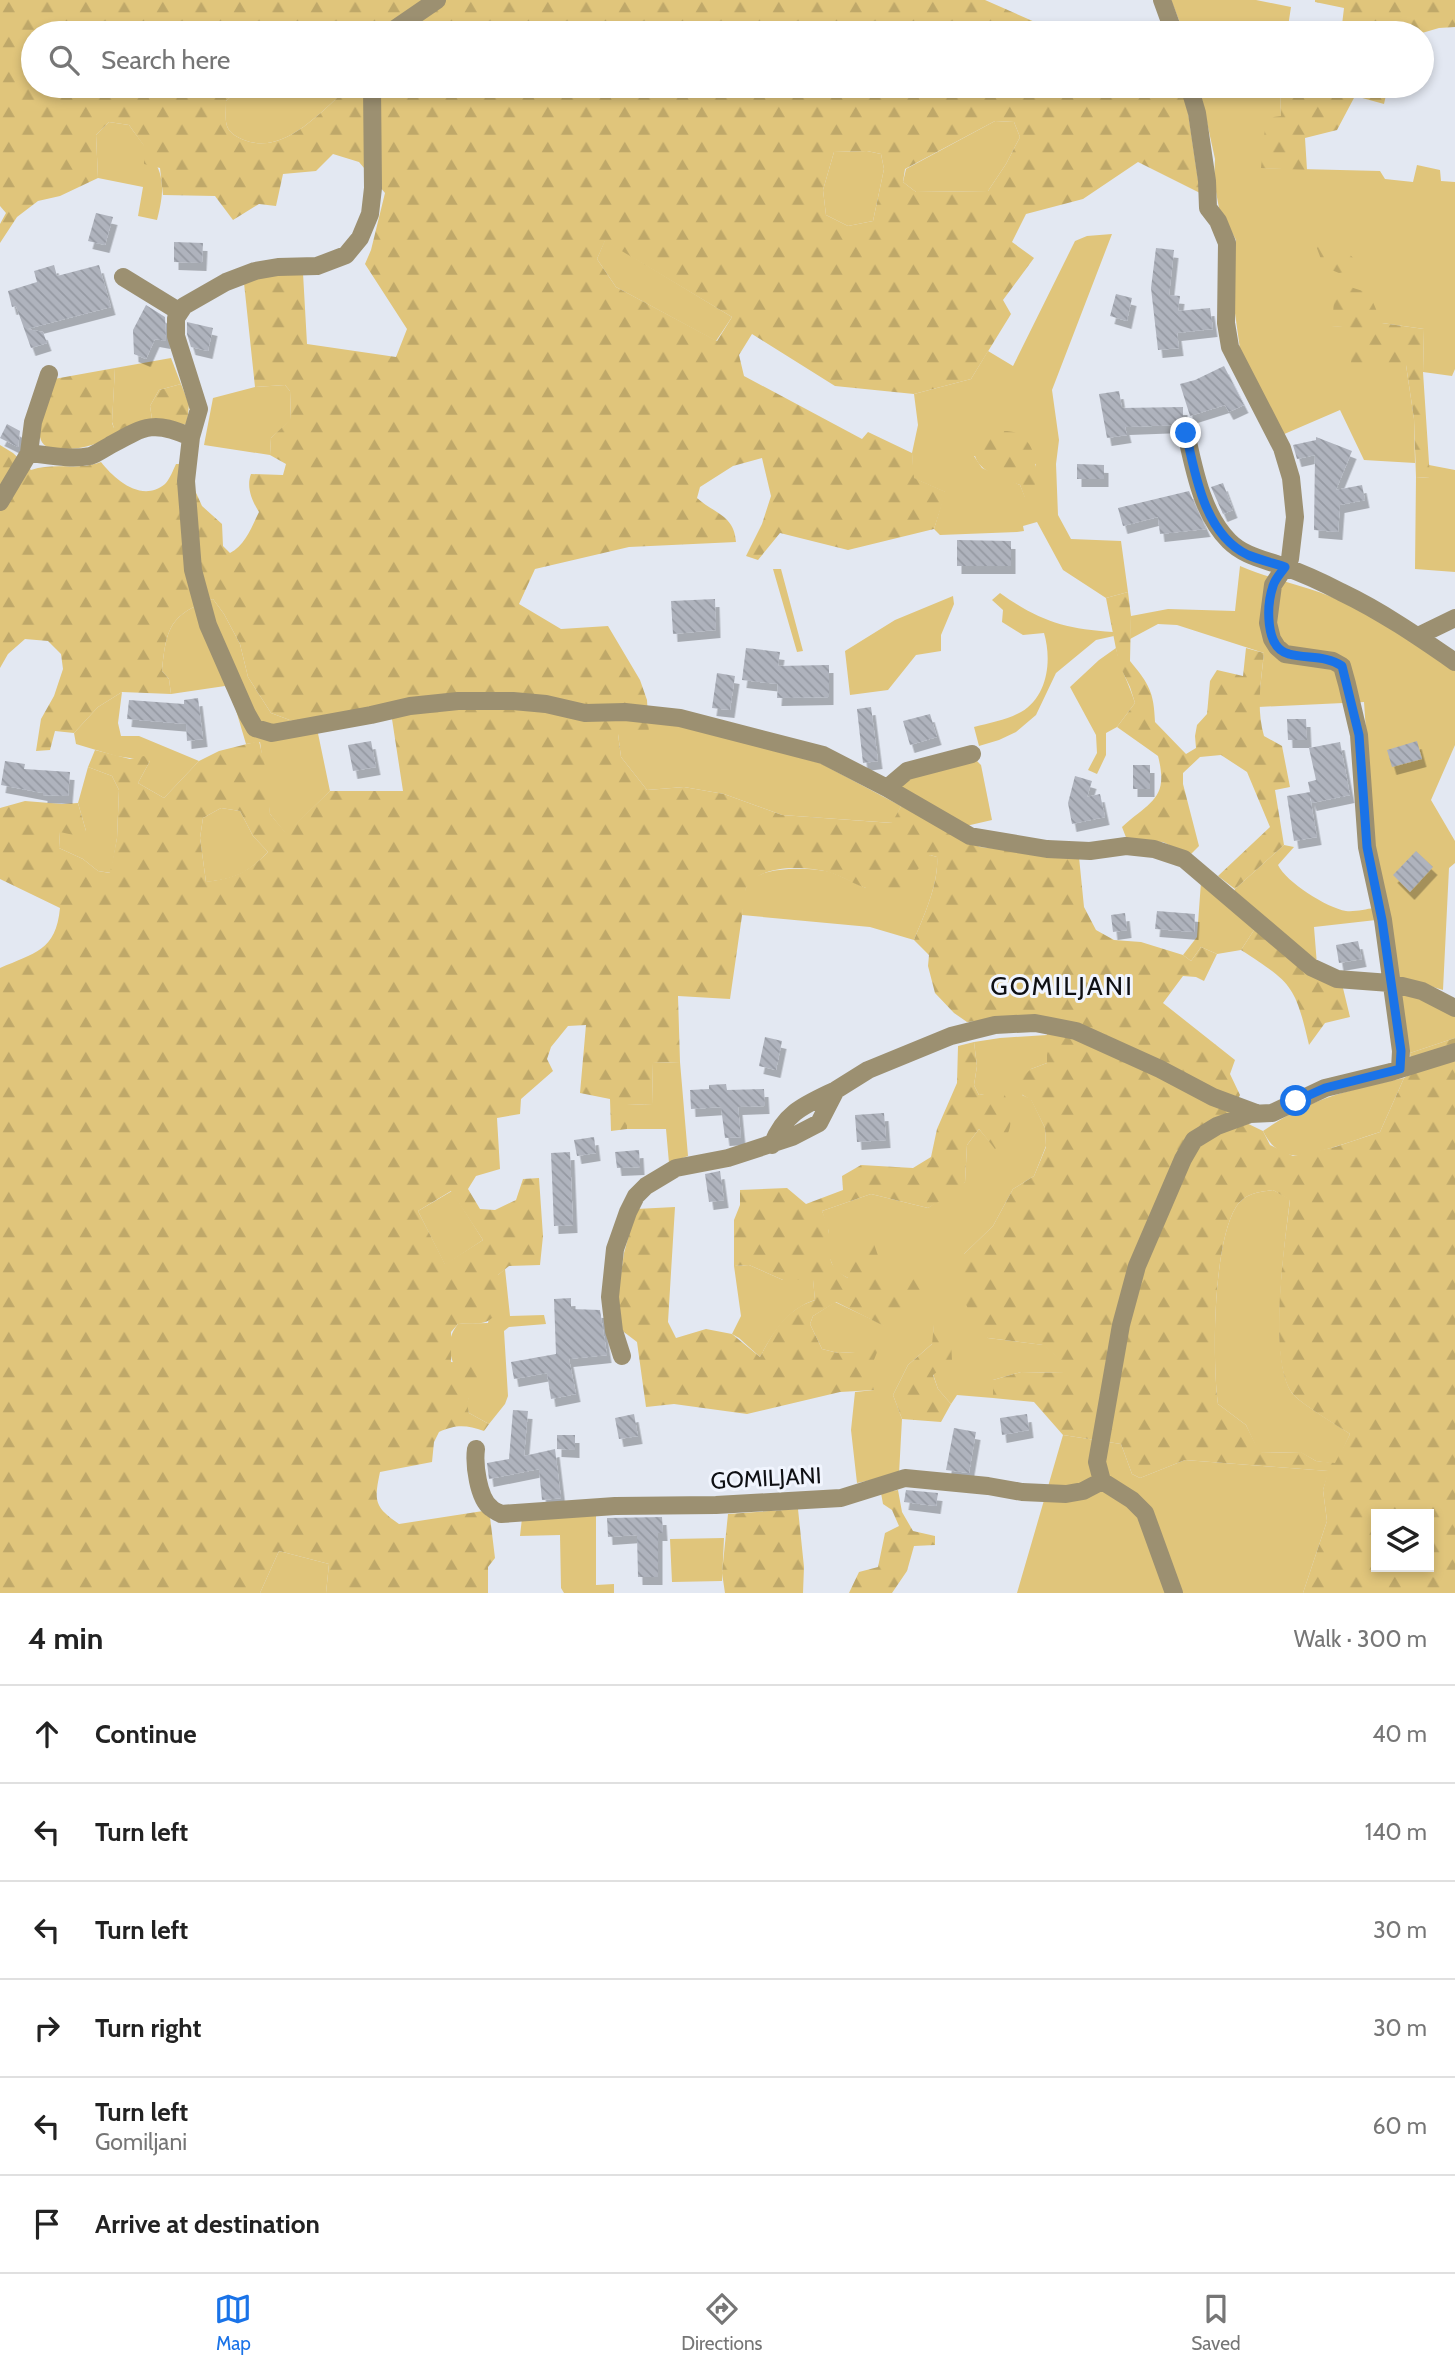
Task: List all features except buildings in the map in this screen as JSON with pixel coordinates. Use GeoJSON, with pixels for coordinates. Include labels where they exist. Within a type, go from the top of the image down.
{"type":"FeatureCollection","features":[{"type":"Feature","properties":{"kind":"street"},"geometry":{"type":"LineString","coordinates":[[406,21],[437,0]]}},
{"type":"Feature","properties":{"kind":"street"},"geometry":{"type":"LineString","coordinates":[[1162,0],[1170,21]]}},
{"type":"Feature","properties":{"kind":"street"},"geometry":{"type":"LineString","coordinates":[[372,98],[373,188],[370,214],[360,238],[346,256],[317,266],[278,267],[255,271],[226,282],[184,306],[176,318],[176,336],[199,409],[191,437],[186,481],[193,570],[208,625],[255,727],[272,733],[371,716],[410,706],[458,701],[535,703],[585,713],[625,712],[680,718],[823,755],[970,836],[1047,849],[1090,851],[1126,846],[1154,849],[1184,859],[1311,967],[1337,979],[1390,982],[1422,991],[1455,1008]]}},
{"type":"Feature","properties":{"kind":"street"},"geometry":{"type":"LineString","coordinates":[[1193,98],[1207,181],[1208,208],[1218,221],[1227,243],[1226,323],[1230,346],[1268,417],[1282,448],[1291,478],[1295,517],[1290,559],[1273,585],[1268,623],[1272,639],[1285,654],[1333,660],[1342,666],[1359,735],[1367,847],[1382,920],[1401,1051],[1400,1069]]}},
{"type":"Feature","properties":{"kind":"street"},"geometry":{"type":"LineString","coordinates":[[123,277],[180,312]]}},
{"type":"Feature","properties":{"kind":"street"},"geometry":{"type":"LineString","coordinates":[[0,502],[29,453],[33,422],[49,374]]}},
{"type":"Feature","properties":{"kind":"street"},"geometry":{"type":"LineString","coordinates":[[29,453],[66,457],[92,456],[139,430],[152,426],[170,428],[191,437]]}},
{"type":"Feature","properties":{"kind":"street"},"geometry":{"type":"LineString","coordinates":[[1186,433],[1194,469],[1210,515],[1230,542],[1247,555],[1285,567],[1342,592],[1418,636],[1455,662]]}},
{"type":"Feature","properties":{"kind":"street"},"geometry":{"type":"LineString","coordinates":[[1418,636],[1455,618]]}},
{"type":"Feature","properties":{"kind":"street"},"geometry":{"type":"LineString","coordinates":[[887,788],[907,771],[972,754]]}},
{"type":"Feature","properties":{"kind":"street"},"geometry":{"type":"LineString","coordinates":[[622,1356],[614,1331],[610,1297],[615,1249],[628,1212],[636,1196],[646,1186],[676,1168],[728,1158],[772,1145],[819,1123],[836,1090],[868,1070],[951,1036],[995,1025],[1035,1023],[1076,1031],[1160,1069],[1213,1097],[1256,1113]]}},
{"type":"Feature","properties":{"kind":"street"},"geometry":{"type":"LineString","coordinates":[[1174,1593],[1145,1513],[1132,1500],[1102,1481],[1097,1462],[1121,1325],[1138,1266],[1184,1159],[1194,1140],[1217,1126],[1256,1113],[1272,1113],[1325,1088],[1455,1052]]}},
{"type":"Feature","properties":{"kind":"street","name":"GOMILJANI"},"geometry":{"type":"LineString","coordinates":[[476,1449],[475,1462],[485,1501],[490,1508],[501,1514],[615,1506],[716,1505],[841,1498],[905,1478],[1022,1492],[1066,1494],[1083,1491],[1102,1481]]}},
{"type":"Feature","properties":{"kind":"green space"},"geometry":{"type":"Polygon","coordinates":[[[0,0],[985,0],[1033,21],[21,21],[21,98],[229,98],[226,101],[229,129],[237,137],[259,143],[274,142],[302,128],[337,98],[1184,98],[1200,193],[1138,162],[1083,199],[1026,214],[1012,242],[1034,258],[1003,300],[1011,314],[971,379],[914,394],[835,386],[752,334],[739,355],[744,376],[862,439],[868,432],[912,453],[914,478],[946,492],[934,529],[848,550],[780,533],[758,560],[746,556],[762,524],[771,496],[762,458],[733,466],[700,487],[697,498],[728,520],[736,542],[629,547],[535,569],[519,604],[561,629],[608,626],[640,680],[647,700],[649,734],[618,734],[621,757],[647,790],[684,787],[724,794],[782,815],[892,823],[901,806],[980,847],[1079,857],[1084,907],[1096,930],[1114,940],[1141,942],[1183,955],[1191,961],[1201,947],[1217,954],[1204,981],[1183,976],[1163,1003],[1235,1060],[1230,1074],[1240,1095],[1230,1115],[1263,1131],[1270,1145],[1293,1156],[1335,1147],[1380,1132],[1404,1078],[1412,1073],[1410,1053],[1455,1038],[1455,1593],[1303,1593],[1327,1521],[1323,1490],[1328,1471],[1185,1460],[1140,1478],[1132,1474],[1121,1444],[1063,1435],[1034,1402],[993,1398],[993,1380],[1021,1372],[1063,1373],[1065,1364],[1043,1345],[988,1338],[976,1326],[957,1285],[964,1254],[993,1226],[1013,1189],[1034,1176],[1046,1147],[1045,1128],[1031,1100],[1016,1091],[1015,1084],[1031,1069],[1047,1063],[1047,1035],[1043,1016],[967,1022],[935,993],[928,966],[929,955],[914,940],[936,878],[937,857],[930,855],[902,888],[898,889],[869,889],[828,872],[795,868],[772,871],[753,880],[746,888],[730,999],[678,996],[680,1062],[653,1063],[652,1104],[627,1105],[627,1129],[611,1131],[610,1099],[580,1093],[586,1025],[568,1026],[551,1047],[547,1059],[553,1071],[521,1099],[520,1114],[497,1118],[500,1169],[476,1176],[468,1189],[480,1209],[495,1210],[516,1200],[523,1179],[539,1178],[543,1236],[540,1265],[509,1266],[498,1275],[502,1306],[493,1318],[479,1323],[458,1324],[451,1332],[451,1362],[482,1364],[481,1387],[469,1397],[468,1408],[469,1413],[489,1424],[484,1431],[461,1426],[439,1432],[434,1442],[432,1462],[380,1472],[377,1490],[380,1508],[399,1524],[483,1511],[490,1517],[495,1558],[488,1567],[488,1593],[326,1593],[329,1564],[279,1551],[260,1593],[0,1593],[0,968],[33,954],[48,942],[58,922],[60,908],[0,879],[0,808],[25,801],[78,803],[86,831],[78,836],[60,832],[59,848],[83,859],[98,871],[110,873],[117,838],[119,790],[112,776],[88,767],[95,750],[130,759],[144,756],[150,761],[138,783],[164,798],[199,761],[219,751],[259,741],[267,774],[270,814],[286,833],[330,791],[403,791],[390,706],[295,722],[271,713],[248,677],[240,644],[213,599],[179,617],[169,633],[162,671],[169,679],[171,694],[122,692],[98,707],[74,733],[55,731],[50,750],[36,751],[41,719],[54,696],[63,669],[61,654],[48,641],[25,639],[8,654],[0,668],[0,445],[31,470],[101,462],[121,482],[147,491],[165,484],[176,464],[183,464],[202,506],[222,524],[223,546],[230,553],[244,541],[259,512],[250,494],[251,474],[283,475],[286,464],[270,455],[271,438],[291,419],[290,391],[285,385],[255,387],[244,283],[267,275],[303,273],[307,344],[396,357],[407,329],[365,264],[385,193],[359,162],[333,154],[316,171],[283,174],[276,206],[259,204],[233,220],[215,196],[163,195],[160,168],[144,164],[144,146],[129,125],[109,122],[96,135],[98,178],[60,196],[38,201],[17,217],[0,243],[0,224],[6,213],[0,206],[0,0]],[[995,121],[905,169],[903,182],[916,192],[988,191],[1020,137],[1014,122],[995,121]],[[867,151],[834,152],[823,190],[826,215],[848,226],[873,221],[884,169],[881,154],[867,151]],[[605,241],[597,259],[616,287],[717,341],[732,317],[605,241]],[[221,808],[203,818],[200,838],[206,882],[240,873],[268,852],[253,836],[240,811],[221,808]],[[1273,1190],[1252,1194],[1236,1207],[1228,1224],[1216,1303],[1215,1360],[1218,1404],[1246,1425],[1260,1453],[1301,1452],[1316,1461],[1335,1463],[1350,1434],[1292,1393],[1280,1354],[1280,1300],[1290,1200],[1273,1190]],[[451,1191],[418,1211],[445,1264],[483,1240],[451,1191]]]}},
{"type":"Feature","properties":{"kind":"green space"},"geometry":{"type":"Polygon","coordinates":[[[1171,0],[1256,0],[1291,7],[1289,21],[1179,21],[1171,0]]]}},
{"type":"Feature","properties":{"kind":"green space"},"geometry":{"type":"Polygon","coordinates":[[[1455,0],[1455,27],[1434,29],[1434,21],[1342,21],[1344,8],[1315,2],[1455,0]]]}},
{"type":"Feature","properties":{"kind":"green space"},"geometry":{"type":"Polygon","coordinates":[[[229,98],[337,98],[302,128],[274,142],[259,143],[244,140],[232,133],[227,125],[226,101],[229,98]]]}},
{"type":"Feature","properties":{"kind":"green space"},"geometry":{"type":"Polygon","coordinates":[[[1202,98],[1280,98],[1281,116],[1262,168],[1380,171],[1385,179],[1413,182],[1417,165],[1440,170],[1441,181],[1455,182],[1455,369],[1452,376],[1423,372],[1424,329],[1382,323],[1332,326],[1353,327],[1406,365],[1414,419],[1415,463],[1364,460],[1340,410],[1282,435],[1240,349],[1232,292],[1233,251],[1236,240],[1219,208],[1214,181],[1215,159],[1202,98]]]}},
{"type":"Feature","properties":{"kind":"green space"},"geometry":{"type":"Polygon","coordinates":[[[1280,98],[1354,98],[1337,130],[1305,138],[1307,170],[1261,168],[1266,118],[1281,116],[1280,98]]]}},
{"type":"Feature","properties":{"kind":"green space"},"geometry":{"type":"Polygon","coordinates":[[[1362,98],[1385,98],[1384,104],[1362,98]]]}},
{"type":"Feature","properties":{"kind":"green space"},"geometry":{"type":"Polygon","coordinates":[[[995,121],[1014,122],[1020,137],[988,191],[916,192],[903,182],[906,169],[995,121]]]}},
{"type":"Feature","properties":{"kind":"green space"},"geometry":{"type":"Polygon","coordinates":[[[109,122],[129,125],[154,159],[162,190],[157,220],[138,216],[143,187],[98,178],[96,135],[109,122]]]}},
{"type":"Feature","properties":{"kind":"green space"},"geometry":{"type":"Polygon","coordinates":[[[867,151],[881,154],[884,169],[873,221],[848,226],[826,215],[823,190],[834,152],[867,151]]]}},
{"type":"Feature","properties":{"kind":"green space"},"geometry":{"type":"Polygon","coordinates":[[[1112,234],[1052,390],[1059,440],[1056,464],[1058,515],[1071,539],[1121,541],[1128,592],[1106,598],[1063,570],[1037,522],[1023,526],[1024,531],[1017,532],[940,535],[934,529],[945,492],[913,478],[912,453],[918,425],[914,394],[971,379],[988,351],[1013,366],[1075,241],[1087,236],[1112,234]],[[974,456],[982,468],[1020,485],[1025,497],[1036,464],[974,456]]]}},
{"type":"Feature","properties":{"kind":"green space"},"geometry":{"type":"Polygon","coordinates":[[[605,240],[732,317],[716,341],[616,287],[597,259],[605,240]]]}},
{"type":"Feature","properties":{"kind":"green space"},"geometry":{"type":"Polygon","coordinates":[[[1315,243],[1329,245],[1348,253],[1360,269],[1339,273],[1324,267],[1315,243]]]}},
{"type":"Feature","properties":{"kind":"green space"},"geometry":{"type":"Polygon","coordinates":[[[1344,285],[1369,293],[1382,323],[1424,329],[1423,372],[1430,478],[1416,477],[1414,419],[1406,365],[1351,363],[1353,328],[1332,326],[1335,288],[1344,285]]]}},
{"type":"Feature","properties":{"kind":"green space"},"geometry":{"type":"Polygon","coordinates":[[[171,358],[181,384],[159,390],[150,406],[152,419],[134,427],[114,428],[115,368],[171,358]]]}},
{"type":"Feature","properties":{"kind":"green space"},"geometry":{"type":"Polygon","coordinates":[[[115,368],[112,423],[114,428],[131,421],[134,427],[87,446],[56,449],[44,444],[40,437],[40,423],[54,379],[115,368]]]}},
{"type":"Feature","properties":{"kind":"green space"},"geometry":{"type":"Polygon","coordinates":[[[181,384],[189,404],[187,425],[152,419],[150,406],[159,390],[181,384]]]}},
{"type":"Feature","properties":{"kind":"green space"},"geometry":{"type":"Polygon","coordinates":[[[285,385],[290,391],[291,420],[271,438],[270,455],[204,445],[213,398],[255,387],[285,385]]]}},
{"type":"Feature","properties":{"kind":"green space"},"geometry":{"type":"Polygon","coordinates":[[[983,432],[1013,432],[1030,445],[1035,461],[1034,497],[1025,498],[1020,485],[982,467],[975,453],[976,443],[983,432]]]}},
{"type":"Feature","properties":{"kind":"green space"},"geometry":{"type":"Polygon","coordinates":[[[1429,465],[1455,470],[1455,572],[1415,569],[1416,477],[1429,478],[1429,465]]]}},
{"type":"Feature","properties":{"kind":"green space"},"geometry":{"type":"Polygon","coordinates":[[[1240,566],[1348,604],[1455,670],[1455,745],[1431,800],[1455,841],[1455,863],[1449,868],[1443,990],[1397,976],[1374,847],[1364,702],[1258,707],[1264,653],[1177,625],[1158,624],[1130,639],[1131,616],[1168,609],[1235,611],[1240,566]]]}},
{"type":"Feature","properties":{"kind":"green space"},"geometry":{"type":"Polygon","coordinates":[[[773,569],[781,569],[803,651],[797,652],[773,569]]]}},
{"type":"Feature","properties":{"kind":"green space"},"geometry":{"type":"Polygon","coordinates":[[[1128,592],[1131,616],[1130,661],[1149,689],[1155,722],[1186,754],[1196,748],[1197,725],[1207,714],[1210,681],[1217,670],[1243,676],[1246,648],[1264,653],[1260,694],[1262,726],[1264,736],[1282,746],[1290,787],[1275,790],[1284,845],[1235,889],[1218,876],[1270,827],[1247,772],[1221,755],[1200,757],[1183,773],[1183,784],[1199,846],[1190,855],[1163,842],[1127,840],[1122,827],[1155,798],[1161,782],[1158,756],[1117,727],[1135,703],[1119,664],[1106,598],[1128,592]]]}},
{"type":"Feature","properties":{"kind":"green space"},"geometry":{"type":"Polygon","coordinates":[[[1000,593],[1053,622],[1081,629],[1113,632],[1114,636],[1096,640],[1056,673],[1036,715],[1016,732],[979,746],[974,727],[1021,712],[1037,697],[1046,677],[1048,654],[1044,633],[1023,635],[1002,622],[1003,610],[992,600],[1000,593]]]}},
{"type":"Feature","properties":{"kind":"green space"},"geometry":{"type":"Polygon","coordinates":[[[953,596],[954,604],[941,635],[941,651],[916,655],[888,690],[850,695],[845,651],[895,620],[953,596]]]}},
{"type":"Feature","properties":{"kind":"green space"},"geometry":{"type":"Polygon","coordinates":[[[213,599],[240,644],[248,677],[271,713],[295,722],[315,719],[330,791],[286,834],[270,814],[260,742],[246,744],[233,700],[225,686],[171,694],[169,679],[162,671],[166,644],[173,624],[187,611],[213,599]]]}},
{"type":"Feature","properties":{"kind":"green space"},"geometry":{"type":"Polygon","coordinates":[[[1116,648],[1135,703],[1117,727],[1106,733],[1106,755],[1097,774],[1088,770],[1097,753],[1096,735],[1070,687],[1116,648]]]}},
{"type":"Feature","properties":{"kind":"green space"},"geometry":{"type":"Polygon","coordinates":[[[122,692],[118,723],[121,736],[139,736],[199,761],[164,798],[138,783],[150,761],[116,756],[76,744],[74,733],[98,707],[122,692]]]}},
{"type":"Feature","properties":{"kind":"green space"},"geometry":{"type":"Polygon","coordinates":[[[648,722],[680,725],[820,763],[901,806],[893,823],[782,815],[724,794],[684,787],[647,790],[621,757],[618,734],[648,734],[648,722]]]}},
{"type":"Feature","properties":{"kind":"green space"},"geometry":{"type":"Polygon","coordinates":[[[976,760],[981,765],[992,820],[966,826],[900,791],[901,784],[909,777],[976,760]]]}},
{"type":"Feature","properties":{"kind":"green space"},"geometry":{"type":"Polygon","coordinates":[[[88,767],[112,776],[119,790],[117,838],[111,873],[98,871],[83,859],[59,848],[60,832],[86,831],[78,803],[88,767]]]}},
{"type":"Feature","properties":{"kind":"green space"},"geometry":{"type":"Polygon","coordinates":[[[221,808],[240,811],[253,836],[268,852],[240,874],[206,882],[200,838],[203,818],[221,808]]]}},
{"type":"Feature","properties":{"kind":"green space"},"geometry":{"type":"Polygon","coordinates":[[[1284,845],[1294,847],[1278,865],[1289,879],[1308,893],[1328,905],[1346,911],[1374,908],[1376,920],[1314,927],[1317,965],[1234,892],[1284,845]]]}},
{"type":"Feature","properties":{"kind":"green space"},"geometry":{"type":"Polygon","coordinates":[[[930,855],[937,857],[936,878],[914,940],[870,927],[742,915],[747,885],[764,873],[787,869],[822,870],[866,888],[930,855]]]}},
{"type":"Feature","properties":{"kind":"green space"},"geometry":{"type":"Polygon","coordinates":[[[1201,882],[1256,927],[1241,950],[1217,954],[1201,947],[1191,961],[1183,955],[1197,937],[1201,882]]]}},
{"type":"Feature","properties":{"kind":"green space"},"geometry":{"type":"Polygon","coordinates":[[[1256,927],[1343,988],[1350,1017],[1325,1023],[1309,1045],[1300,1009],[1289,987],[1271,970],[1241,950],[1256,927]]]}},
{"type":"Feature","properties":{"kind":"green space"},"geometry":{"type":"Polygon","coordinates":[[[1400,994],[1420,998],[1455,1015],[1455,1038],[1410,1053],[1400,994]]]}},
{"type":"Feature","properties":{"kind":"green space"},"geometry":{"type":"Polygon","coordinates":[[[1047,1035],[1047,1063],[1031,1069],[1022,1095],[1031,1099],[1045,1128],[1046,1146],[1034,1176],[1013,1189],[993,1226],[964,1254],[988,1338],[1044,1345],[1066,1364],[1064,1373],[1021,1372],[993,1380],[993,1398],[957,1395],[951,1404],[938,1389],[933,1374],[950,1326],[934,1325],[933,1343],[908,1365],[893,1395],[902,1419],[899,1474],[857,1483],[851,1430],[855,1392],[874,1390],[855,1352],[838,1353],[822,1349],[810,1324],[813,1316],[835,1302],[894,1330],[885,1276],[848,1278],[835,1271],[828,1254],[829,1232],[822,1211],[871,1194],[928,1208],[965,1182],[967,1145],[979,1129],[995,1148],[984,1094],[979,1095],[974,1085],[977,1066],[974,1042],[1047,1035]]]}},
{"type":"Feature","properties":{"kind":"green space"},"geometry":{"type":"Polygon","coordinates":[[[974,1042],[977,1066],[974,1085],[979,1095],[984,1094],[989,1084],[999,1081],[1007,1100],[1010,1126],[1008,1134],[995,1149],[979,1129],[967,1145],[965,1182],[959,1190],[928,1208],[871,1194],[822,1211],[828,1228],[832,1264],[836,1269],[848,1278],[855,1248],[874,1244],[885,1276],[918,1275],[926,1298],[894,1331],[836,1302],[813,1316],[810,1324],[822,1349],[838,1353],[855,1352],[867,1337],[880,1345],[869,1372],[874,1390],[840,1392],[747,1414],[674,1404],[646,1407],[637,1342],[620,1329],[617,1300],[624,1253],[636,1209],[675,1207],[668,1322],[676,1338],[706,1329],[732,1334],[760,1357],[782,1322],[796,1309],[815,1300],[813,1280],[783,1280],[749,1265],[734,1266],[734,1220],[740,1205],[740,1190],[787,1188],[806,1204],[843,1190],[842,1176],[861,1165],[913,1168],[931,1157],[937,1129],[957,1083],[958,1046],[974,1042]]]}},
{"type":"Feature","properties":{"kind":"green space"},"geometry":{"type":"Polygon","coordinates":[[[680,1062],[688,1156],[669,1163],[666,1129],[627,1129],[627,1105],[652,1104],[653,1063],[680,1062]]]}},
{"type":"Feature","properties":{"kind":"green space"},"geometry":{"type":"Polygon","coordinates":[[[1404,1078],[1380,1132],[1321,1151],[1291,1155],[1277,1149],[1263,1131],[1314,1103],[1404,1078]]]}},
{"type":"Feature","properties":{"kind":"green space"},"geometry":{"type":"Polygon","coordinates":[[[1273,1190],[1290,1199],[1280,1299],[1281,1355],[1285,1377],[1296,1397],[1350,1434],[1336,1464],[1316,1461],[1300,1452],[1259,1453],[1246,1425],[1218,1404],[1215,1360],[1216,1303],[1228,1224],[1243,1199],[1273,1190]]]}},
{"type":"Feature","properties":{"kind":"green space"},"geometry":{"type":"Polygon","coordinates":[[[452,1191],[483,1240],[445,1265],[418,1211],[452,1191]]]}},
{"type":"Feature","properties":{"kind":"green space"},"geometry":{"type":"Polygon","coordinates":[[[749,1265],[783,1280],[813,1279],[815,1300],[796,1309],[789,1316],[760,1357],[732,1334],[741,1316],[734,1266],[749,1265]]]}},
{"type":"Feature","properties":{"kind":"green space"},"geometry":{"type":"Polygon","coordinates":[[[505,1269],[510,1316],[544,1315],[546,1324],[509,1327],[504,1331],[508,1396],[489,1424],[469,1413],[466,1405],[470,1394],[452,1360],[450,1342],[458,1324],[488,1323],[498,1275],[505,1269]]]}},
{"type":"Feature","properties":{"kind":"green space"},"geometry":{"type":"Polygon","coordinates":[[[934,1325],[950,1325],[952,1360],[933,1375],[938,1389],[951,1404],[941,1422],[902,1419],[893,1395],[908,1365],[932,1344],[934,1325]]]}},
{"type":"Feature","properties":{"kind":"green space"},"geometry":{"type":"Polygon","coordinates":[[[1063,1435],[1121,1444],[1132,1474],[1140,1478],[1185,1460],[1329,1471],[1323,1490],[1327,1521],[1303,1593],[1017,1593],[1063,1435]]]}},
{"type":"Feature","properties":{"kind":"green space"},"geometry":{"type":"Polygon","coordinates":[[[898,1490],[902,1512],[913,1531],[935,1536],[935,1545],[914,1546],[907,1571],[892,1593],[849,1593],[859,1572],[878,1567],[885,1533],[899,1526],[892,1510],[883,1504],[881,1493],[898,1490]]]}},
{"type":"Feature","properties":{"kind":"green space"},"geometry":{"type":"Polygon","coordinates":[[[798,1509],[804,1567],[803,1593],[725,1593],[722,1573],[728,1514],[798,1509]]]}},
{"type":"Feature","properties":{"kind":"green space"},"geometry":{"type":"Polygon","coordinates":[[[596,1512],[596,1585],[614,1584],[614,1593],[564,1593],[561,1588],[560,1535],[520,1536],[522,1518],[596,1512]]]}},
{"type":"Feature","properties":{"kind":"green space"},"geometry":{"type":"Polygon","coordinates":[[[724,1538],[722,1581],[672,1582],[670,1539],[724,1538]]]}},
{"type":"Feature","properties":{"kind":"green space"},"geometry":{"type":"Polygon","coordinates":[[[279,1551],[329,1564],[326,1593],[260,1593],[279,1551]]]}},
{"type":"Feature","properties":{"kind":"district","name":"GOMILJANI"},"geometry":{"type":"Point","coordinates":[1062,986]}},
{"type":"Feature","properties":{"kind":"route"},"geometry":{"type":"LineString","coordinates":[[1186,433],[1194,469],[1210,515],[1219,529],[1247,555],[1285,567],[1273,585],[1268,623],[1272,639],[1285,654],[1333,660],[1342,666],[1359,735],[1367,847],[1382,920],[1401,1051],[1400,1069],[1325,1088],[1296,1101]]}}]}
